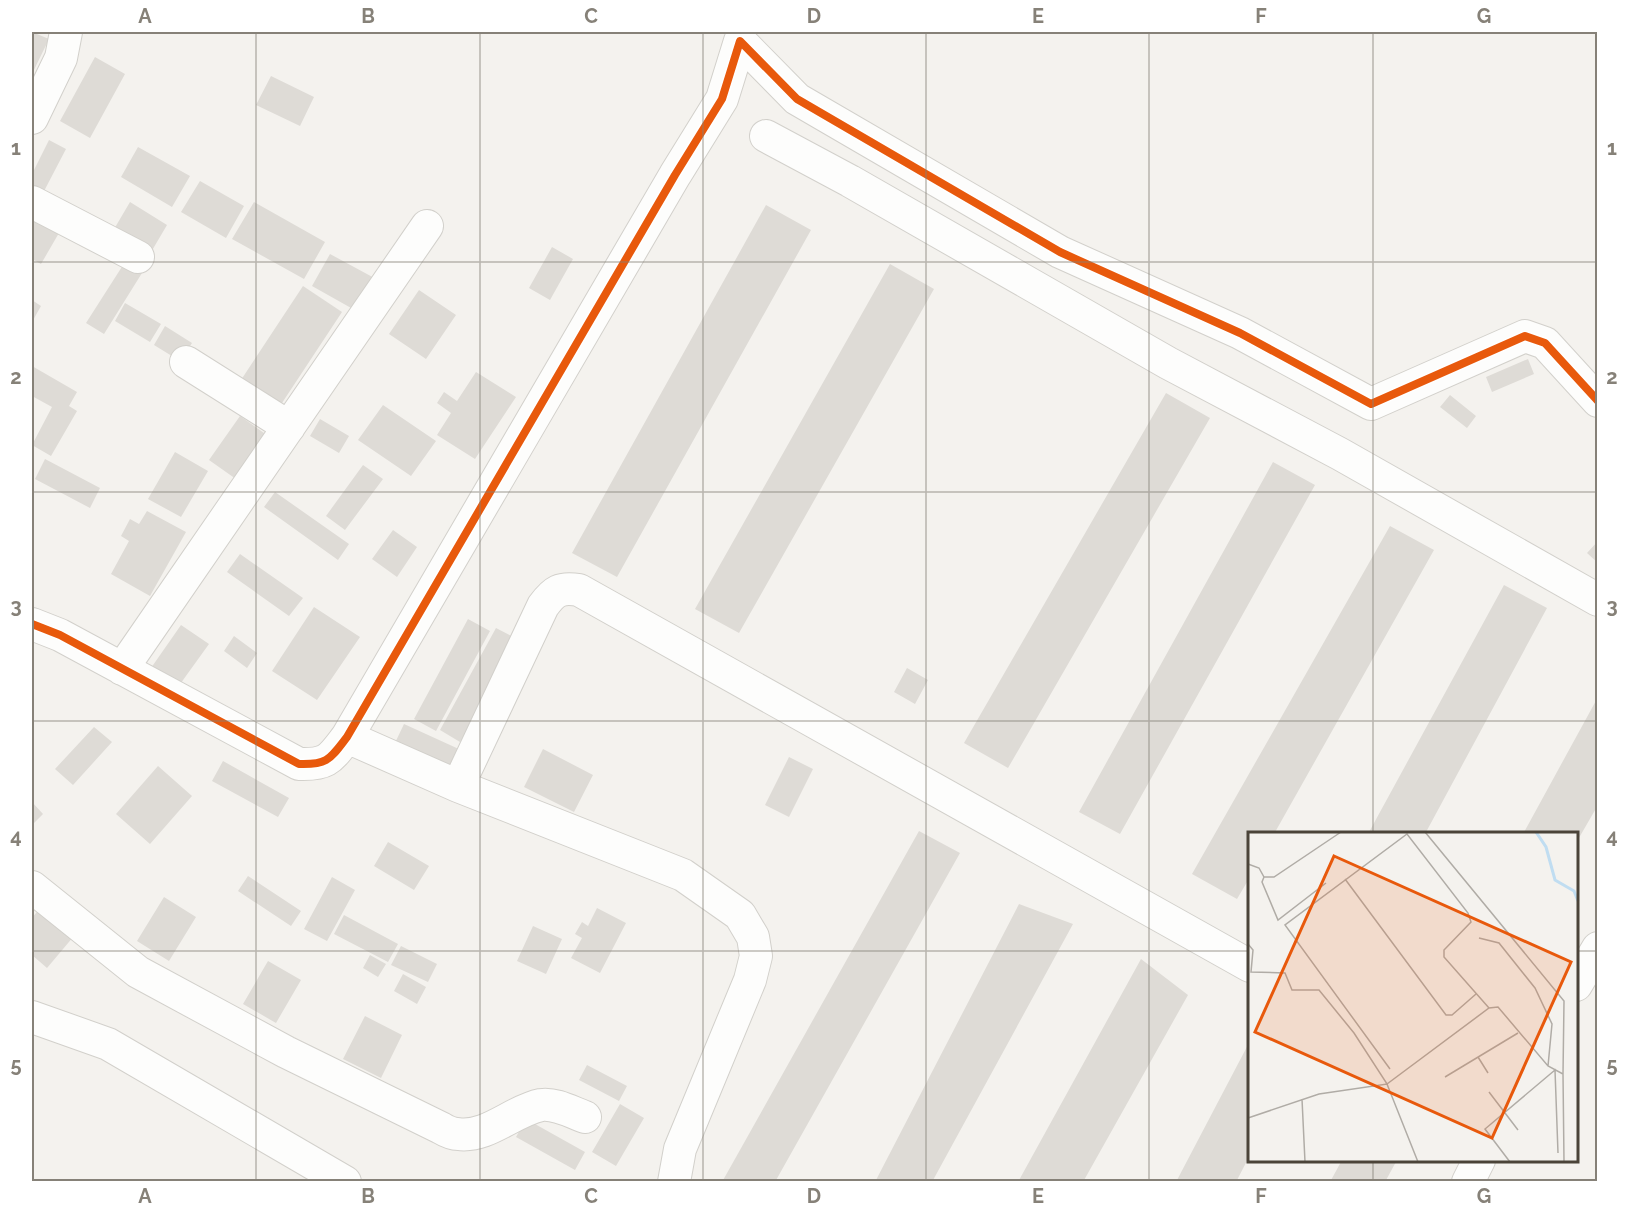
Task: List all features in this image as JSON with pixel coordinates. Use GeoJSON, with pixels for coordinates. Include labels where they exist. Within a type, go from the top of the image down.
{"type":"FeatureCollection","features":[{"type":"Feature","properties":{"kind":"street"},"geometry":{"type":"LineString","coordinates":[[32,118],[61,58],[66,32]]}},
{"type":"Feature","properties":{"kind":"street"},"geometry":{"type":"LineString","coordinates":[[741,35],[797,99],[1060,252],[1240,333],[1371,404],[1525,336],[1545,343],[1598,401]]}},
{"type":"Feature","properties":{"kind":"street"},"geometry":{"type":"LineString","coordinates":[[32,624],[60,636],[299,764],[316,764],[331,758],[347,736],[675,175],[722,99],[741,35]]}},
{"type":"Feature","properties":{"kind":"street"},"geometry":{"type":"LineString","coordinates":[[766,136],[859,186],[1168,363],[1350,460],[1598,600]]}},
{"type":"Feature","properties":{"kind":"street"},"geometry":{"type":"LineString","coordinates":[[32,202],[138,257]]}},
{"type":"Feature","properties":{"kind":"street"},"geometry":{"type":"LineString","coordinates":[[122,669],[427,226]]}},
{"type":"Feature","properties":{"kind":"street"},"geometry":{"type":"LineString","coordinates":[[186,362],[289,427]]}},
{"type":"Feature","properties":{"kind":"street"},"geometry":{"type":"LineString","coordinates":[[458,786],[543,606],[552,594],[566,588],[579,590],[1248,965]]}},
{"type":"Feature","properties":{"kind":"street"},"geometry":{"type":"LineString","coordinates":[[347,736],[458,786],[683,875],[740,915],[753,937],[756,956],[750,980],[680,1149],[674,1182]]}},
{"type":"Feature","properties":{"kind":"street"},"geometry":{"type":"LineString","coordinates":[[32,887],[138,972],[286,1052],[456,1135],[482,1131],[542,1105],[557,1106],[585,1117]]}},
{"type":"Feature","properties":{"kind":"street"},"geometry":{"type":"LineString","coordinates":[[1578,982],[1598,948]]}},
{"type":"Feature","properties":{"kind":"street"},"geometry":{"type":"LineString","coordinates":[[32,1017],[108,1044],[345,1182]]}},
{"type":"Feature","properties":{"kind":"street"},"geometry":{"type":"LineString","coordinates":[[1468,1182],[1478,1162]]}},
{"type":"Feature","properties":{"kind":"building"},"geometry":{"type":"Polygon","coordinates":[[[32,32],[49,39],[32,74],[32,32]]]}},
{"type":"Feature","properties":{"kind":"building"},"geometry":{"type":"Polygon","coordinates":[[[95,57],[125,74],[90,138],[60,121],[95,57]]]}},
{"type":"Feature","properties":{"kind":"building"},"geometry":{"type":"Polygon","coordinates":[[[271,76],[314,97],[300,126],[256,105],[271,76]]]}},
{"type":"Feature","properties":{"kind":"building"},"geometry":{"type":"Polygon","coordinates":[[[49,140],[66,149],[42,195],[32,190],[32,174],[49,140]]]}},
{"type":"Feature","properties":{"kind":"building"},"geometry":{"type":"Polygon","coordinates":[[[138,147],[190,176],[172,207],[121,177],[138,147]]]}},
{"type":"Feature","properties":{"kind":"building"},"geometry":{"type":"Polygon","coordinates":[[[200,181],[244,206],[226,238],[181,212],[200,181]]]}},
{"type":"Feature","properties":{"kind":"building"},"geometry":{"type":"Polygon","coordinates":[[[130,202],[167,225],[147,259],[110,236],[130,202]]]}},
{"type":"Feature","properties":{"kind":"building"},"geometry":{"type":"Polygon","coordinates":[[[254,202],[325,242],[304,279],[232,239],[254,202]]]}},
{"type":"Feature","properties":{"kind":"building"},"geometry":{"type":"Polygon","coordinates":[[[766,205],[811,230],[617,577],[572,553],[766,205]]]}},
{"type":"Feature","properties":{"kind":"building"},"geometry":{"type":"Polygon","coordinates":[[[32,208],[63,226],[41,264],[32,259],[32,208]]]}},
{"type":"Feature","properties":{"kind":"building"},"geometry":{"type":"Polygon","coordinates":[[[552,247],[573,259],[550,300],[529,288],[552,247]]]}},
{"type":"Feature","properties":{"kind":"building"},"geometry":{"type":"Polygon","coordinates":[[[330,254],[378,280],[360,313],[312,286],[330,254]]]}},
{"type":"Feature","properties":{"kind":"building"},"geometry":{"type":"Polygon","coordinates":[[[125,262],[142,273],[104,334],[86,323],[125,262]]]}},
{"type":"Feature","properties":{"kind":"building"},"geometry":{"type":"Polygon","coordinates":[[[890,264],[934,289],[739,633],[695,609],[890,264]]]}},
{"type":"Feature","properties":{"kind":"building"},"geometry":{"type":"Polygon","coordinates":[[[303,286],[342,312],[280,406],[241,380],[303,286]]]}},
{"type":"Feature","properties":{"kind":"building"},"geometry":{"type":"Polygon","coordinates":[[[419,290],[456,315],[426,359],[389,334],[419,290]]]}},
{"type":"Feature","properties":{"kind":"building"},"geometry":{"type":"Polygon","coordinates":[[[32,300],[41,306],[32,322],[32,300]]]}},
{"type":"Feature","properties":{"kind":"building"},"geometry":{"type":"Polygon","coordinates":[[[125,303],[161,324],[150,342],[115,321],[125,303]]]}},
{"type":"Feature","properties":{"kind":"building"},"geometry":{"type":"Polygon","coordinates":[[[165,326],[192,343],[180,361],[154,345],[165,326]]]}},
{"type":"Feature","properties":{"kind":"building"},"geometry":{"type":"Polygon","coordinates":[[[1528,359],[1534,374],[1492,392],[1486,377],[1528,359]]]}},
{"type":"Feature","properties":{"kind":"building"},"geometry":{"type":"Polygon","coordinates":[[[32,366],[77,392],[69,406],[77,411],[51,456],[32,445],[52,407],[32,396],[32,366]]]}},
{"type":"Feature","properties":{"kind":"building"},"geometry":{"type":"Polygon","coordinates":[[[476,372],[516,397],[475,459],[437,435],[451,413],[437,403],[444,392],[457,401],[476,372]]]}},
{"type":"Feature","properties":{"kind":"building"},"geometry":{"type":"Polygon","coordinates":[[[1166,393],[1210,418],[1008,768],[964,743],[1166,393]]]}},
{"type":"Feature","properties":{"kind":"building"},"geometry":{"type":"Polygon","coordinates":[[[1450,395],[1476,416],[1467,428],[1440,407],[1450,395]]]}},
{"type":"Feature","properties":{"kind":"building"},"geometry":{"type":"Polygon","coordinates":[[[383,405],[436,441],[411,476],[358,440],[383,405]]]}},
{"type":"Feature","properties":{"kind":"building"},"geometry":{"type":"Polygon","coordinates":[[[240,416],[274,440],[243,484],[209,460],[240,416]]]}},
{"type":"Feature","properties":{"kind":"building"},"geometry":{"type":"Polygon","coordinates":[[[320,419],[349,436],[339,453],[310,436],[320,419]]]}},
{"type":"Feature","properties":{"kind":"building"},"geometry":{"type":"Polygon","coordinates":[[[175,452],[208,471],[181,517],[148,499],[175,452]]]}},
{"type":"Feature","properties":{"kind":"building"},"geometry":{"type":"Polygon","coordinates":[[[45,459],[100,488],[90,508],[35,479],[45,459]]]}},
{"type":"Feature","properties":{"kind":"building"},"geometry":{"type":"Polygon","coordinates":[[[1273,462],[1315,485],[1120,834],[1079,812],[1273,462]]]}},
{"type":"Feature","properties":{"kind":"building"},"geometry":{"type":"Polygon","coordinates":[[[363,465],[383,479],[345,530],[326,516],[363,465]]]}},
{"type":"Feature","properties":{"kind":"building"},"geometry":{"type":"Polygon","coordinates":[[[275,492],[349,544],[338,560],[264,507],[275,492]]]}},
{"type":"Feature","properties":{"kind":"building"},"geometry":{"type":"Polygon","coordinates":[[[147,511],[186,532],[150,596],[111,574],[129,541],[121,536],[130,519],[139,524],[147,511]]]}},
{"type":"Feature","properties":{"kind":"building"},"geometry":{"type":"Polygon","coordinates":[[[1390,526],[1434,550],[1275,832],[1248,832],[1248,880],[1237,899],[1192,874],[1390,526]]]}},
{"type":"Feature","properties":{"kind":"building"},"geometry":{"type":"Polygon","coordinates":[[[393,530],[417,547],[397,577],[372,559],[393,530]]]}},
{"type":"Feature","properties":{"kind":"building"},"geometry":{"type":"Polygon","coordinates":[[[1598,541],[1598,563],[1587,553],[1598,541]]]}},
{"type":"Feature","properties":{"kind":"building"},"geometry":{"type":"Polygon","coordinates":[[[240,554],[303,598],[289,616],[227,572],[240,554]]]}},
{"type":"Feature","properties":{"kind":"building"},"geometry":{"type":"Polygon","coordinates":[[[1504,585],[1547,608],[1426,832],[1369,832],[1504,585]]]}},
{"type":"Feature","properties":{"kind":"building"},"geometry":{"type":"Polygon","coordinates":[[[314,607],[360,637],[317,700],[272,671],[314,607]]]}},
{"type":"Feature","properties":{"kind":"building"},"geometry":{"type":"Polygon","coordinates":[[[468,619],[490,631],[436,731],[414,719],[468,619]]]}},
{"type":"Feature","properties":{"kind":"building"},"geometry":{"type":"Polygon","coordinates":[[[181,625],[209,644],[178,687],[151,668],[181,625]]]}},
{"type":"Feature","properties":{"kind":"building"},"geometry":{"type":"Polygon","coordinates":[[[496,628],[517,639],[460,742],[440,730],[496,628]]]}},
{"type":"Feature","properties":{"kind":"building"},"geometry":{"type":"Polygon","coordinates":[[[234,636],[257,653],[247,668],[224,651],[234,636]]]}},
{"type":"Feature","properties":{"kind":"building"},"geometry":{"type":"Polygon","coordinates":[[[907,668],[928,680],[915,704],[894,692],[907,668]]]}},
{"type":"Feature","properties":{"kind":"building"},"geometry":{"type":"Polygon","coordinates":[[[1598,697],[1598,805],[1578,840],[1578,832],[1524,832],[1598,697]]]}},
{"type":"Feature","properties":{"kind":"building"},"geometry":{"type":"Polygon","coordinates":[[[404,724],[461,750],[452,771],[394,745],[404,724]]]}},
{"type":"Feature","properties":{"kind":"building"},"geometry":{"type":"Polygon","coordinates":[[[94,727],[112,742],[73,785],[55,769],[94,727]]]}},
{"type":"Feature","properties":{"kind":"building"},"geometry":{"type":"Polygon","coordinates":[[[543,749],[593,775],[574,812],[524,787],[543,749]]]}},
{"type":"Feature","properties":{"kind":"building"},"geometry":{"type":"Polygon","coordinates":[[[789,757],[813,769],[789,817],[765,805],[789,757]]]}},
{"type":"Feature","properties":{"kind":"building"},"geometry":{"type":"Polygon","coordinates":[[[223,761],[289,798],[278,817],[212,781],[223,761]]]}},
{"type":"Feature","properties":{"kind":"building"},"geometry":{"type":"Polygon","coordinates":[[[158,766],[192,796],[150,844],[116,814],[158,766]]]}},
{"type":"Feature","properties":{"kind":"building"},"geometry":{"type":"Polygon","coordinates":[[[32,802],[43,814],[32,825],[32,802]]]}},
{"type":"Feature","properties":{"kind":"building"},"geometry":{"type":"Polygon","coordinates":[[[919,831],[960,853],[775,1182],[722,1182],[919,831]]]}},
{"type":"Feature","properties":{"kind":"building"},"geometry":{"type":"Polygon","coordinates":[[[388,842],[429,866],[414,890],[374,866],[388,842]]]}},
{"type":"Feature","properties":{"kind":"building"},"geometry":{"type":"Polygon","coordinates":[[[248,876],[301,911],[291,926],[238,891],[248,876]]]}},
{"type":"Feature","properties":{"kind":"building"},"geometry":{"type":"Polygon","coordinates":[[[332,877],[355,890],[327,941],[304,929],[332,877]]]}},
{"type":"Feature","properties":{"kind":"building"},"geometry":{"type":"Polygon","coordinates":[[[164,897],[196,917],[169,961],[137,941],[164,897]]]}},
{"type":"Feature","properties":{"kind":"building"},"geometry":{"type":"Polygon","coordinates":[[[1019,904],[1073,924],[932,1182],[875,1182],[1019,904]]]}},
{"type":"Feature","properties":{"kind":"building"},"geometry":{"type":"Polygon","coordinates":[[[40,908],[74,936],[47,968],[32,955],[32,918],[40,908]]]}},
{"type":"Feature","properties":{"kind":"building"},"geometry":{"type":"Polygon","coordinates":[[[597,908],[626,923],[600,973],[571,958],[582,938],[575,934],[582,922],[588,926],[597,908]]]}},
{"type":"Feature","properties":{"kind":"building"},"geometry":{"type":"Polygon","coordinates":[[[344,915],[398,944],[388,962],[334,934],[344,915]]]}},
{"type":"Feature","properties":{"kind":"building"},"geometry":{"type":"Polygon","coordinates":[[[533,926],[562,939],[546,974],[517,961],[533,926]]]}},
{"type":"Feature","properties":{"kind":"building"},"geometry":{"type":"Polygon","coordinates":[[[401,946],[437,964],[428,982],[391,965],[401,946]]]}},
{"type":"Feature","properties":{"kind":"building"},"geometry":{"type":"Polygon","coordinates":[[[370,955],[386,964],[378,977],[363,968],[370,955]]]}},
{"type":"Feature","properties":{"kind":"building"},"geometry":{"type":"Polygon","coordinates":[[[1141,959],[1188,995],[1083,1182],[1018,1182],[1141,959]]]}},
{"type":"Feature","properties":{"kind":"building"},"geometry":{"type":"Polygon","coordinates":[[[268,961],[301,980],[276,1023],[243,1004],[268,961]]]}},
{"type":"Feature","properties":{"kind":"building"},"geometry":{"type":"Polygon","coordinates":[[[403,974],[426,987],[417,1004],[394,991],[403,974]]]}},
{"type":"Feature","properties":{"kind":"building"},"geometry":{"type":"Polygon","coordinates":[[[365,1016],[402,1035],[381,1078],[343,1059],[365,1016]]]}},
{"type":"Feature","properties":{"kind":"building"},"geometry":{"type":"Polygon","coordinates":[[[1248,1045],[1248,1159],[1236,1182],[1176,1182],[1248,1045]]]}},
{"type":"Feature","properties":{"kind":"building"},"geometry":{"type":"Polygon","coordinates":[[[587,1065],[627,1086],[619,1101],[579,1080],[587,1065]]]}},
{"type":"Feature","properties":{"kind":"building"},"geometry":{"type":"Polygon","coordinates":[[[620,1104],[644,1118],[616,1166],[592,1152],[620,1104]]]}},
{"type":"Feature","properties":{"kind":"building"},"geometry":{"type":"Polygon","coordinates":[[[526,1119],[585,1152],[575,1170],[516,1137],[526,1119]]]}},
{"type":"Feature","properties":{"kind":"building"},"geometry":{"type":"Polygon","coordinates":[[[1341,1162],[1396,1162],[1385,1182],[1330,1182],[1341,1162]]]}},
{"type":"Feature","properties":{"kind":"cycle path"},"geometry":{"type":"LineString","coordinates":[[32,624],[60,635],[299,764],[322,762],[328,759],[347,737],[675,175],[722,99],[740,41],[797,99],[1060,252],[1240,333],[1371,404],[1525,336],[1545,343],[1598,401]]}}]}
